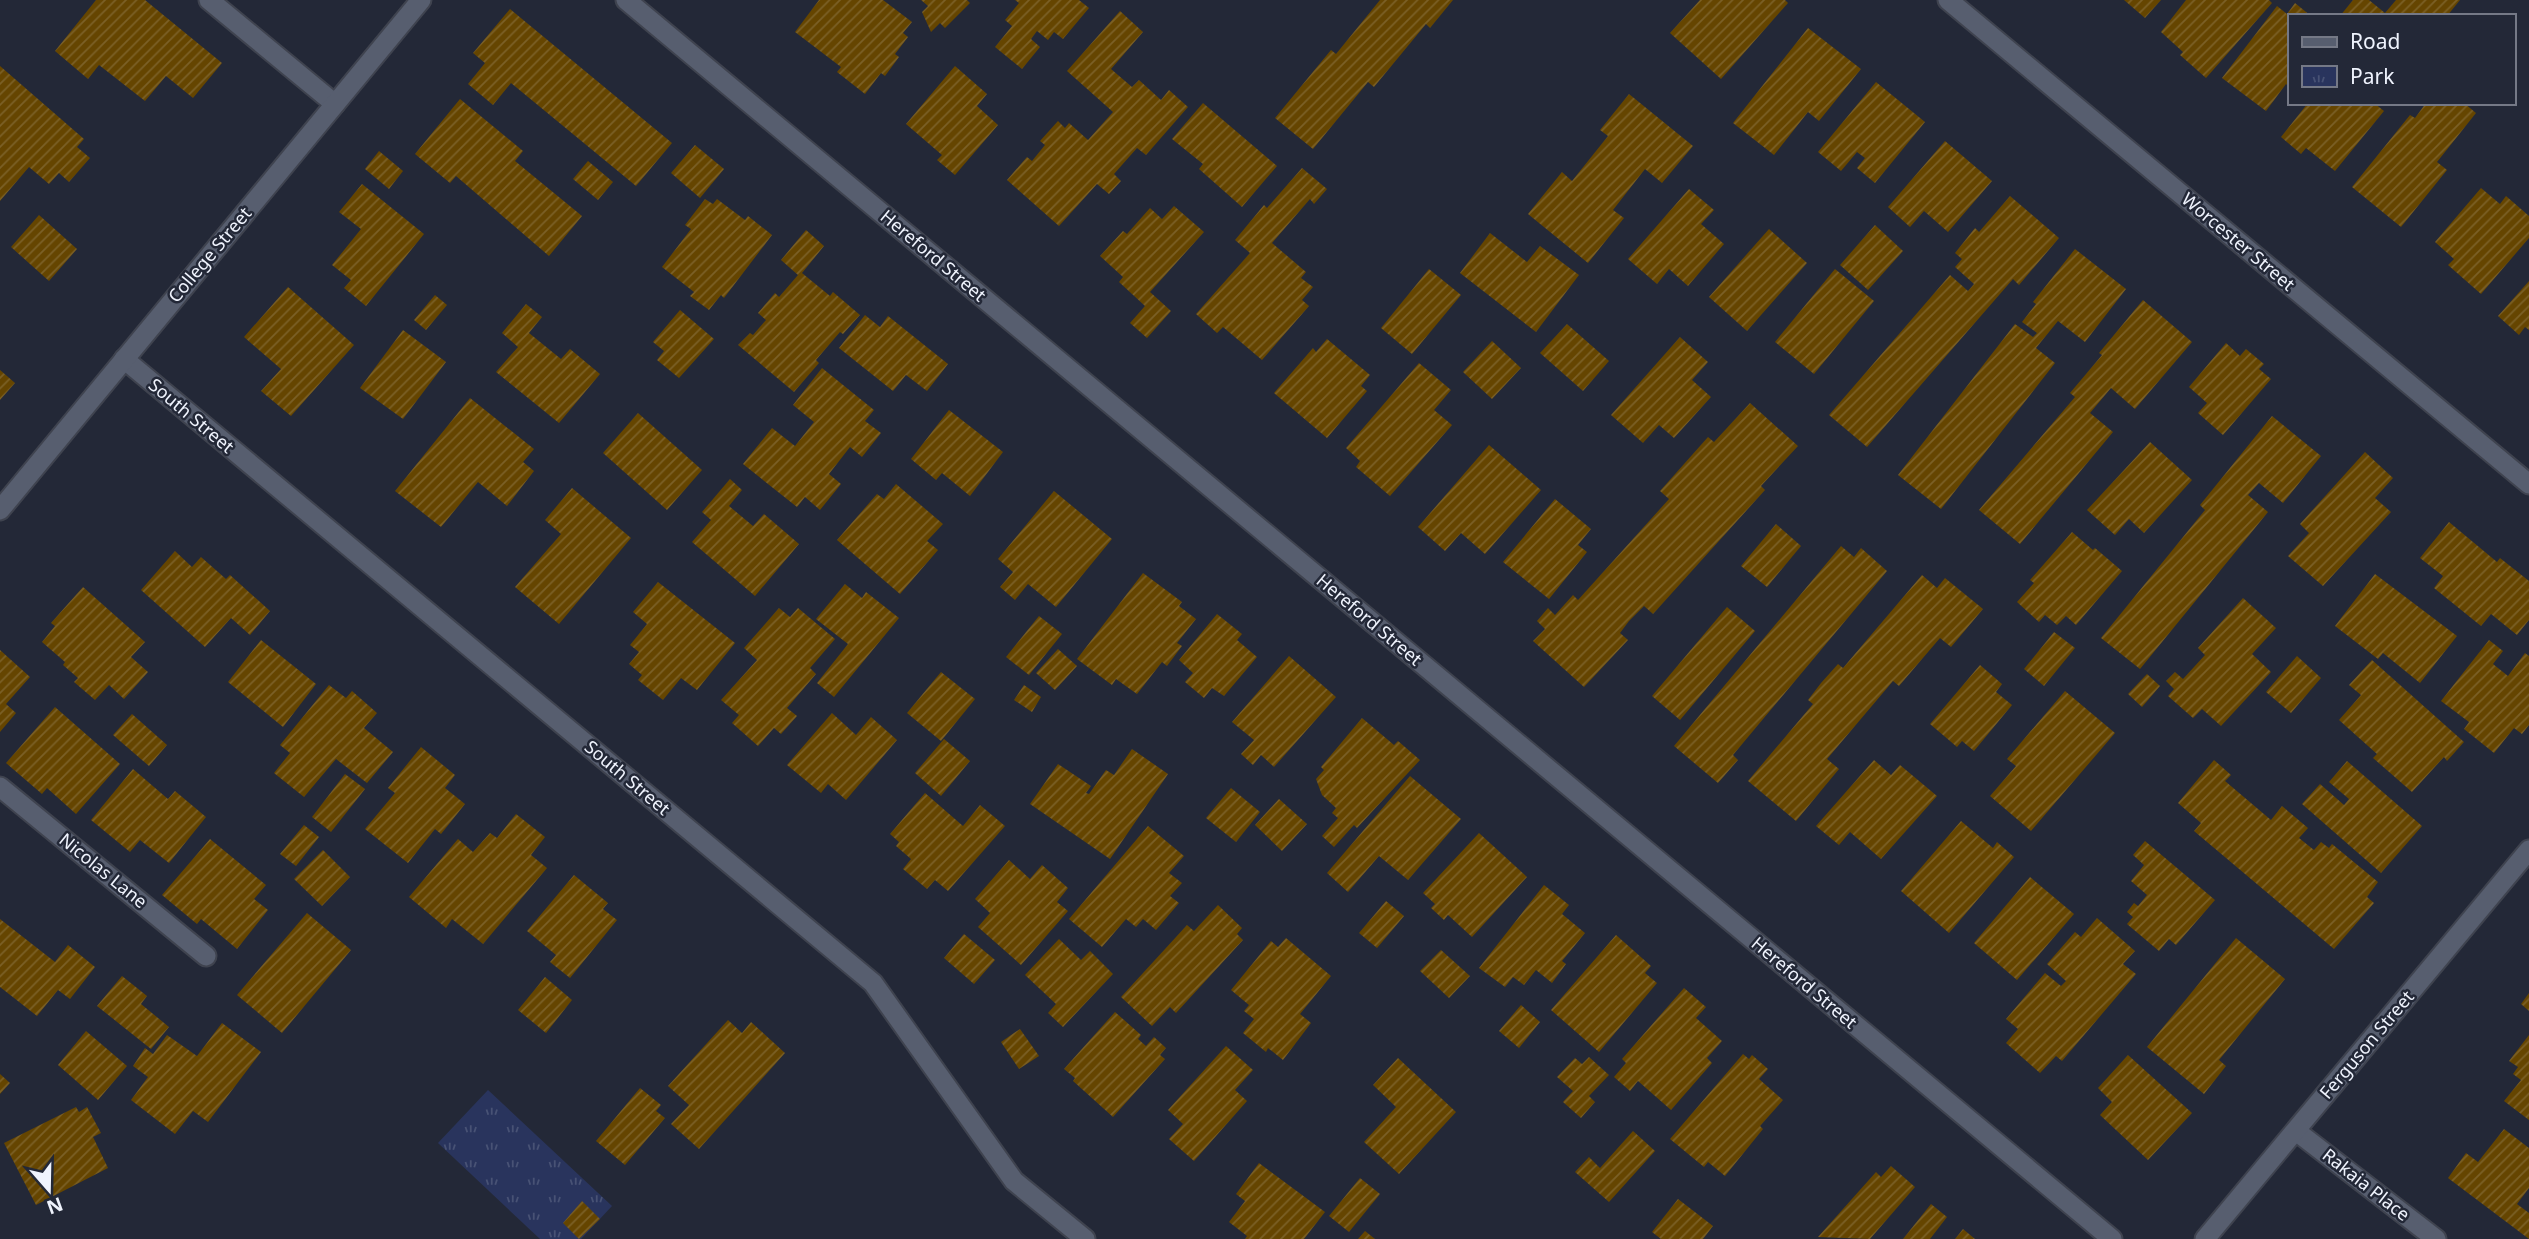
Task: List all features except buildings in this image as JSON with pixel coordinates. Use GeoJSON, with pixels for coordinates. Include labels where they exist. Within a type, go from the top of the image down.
{"type":"FeatureCollection","features":[{"type":"Feature","properties":{"kind":"street"},"geometry":{"type":"LineString","coordinates":[[209,0],[335,104]]}},
{"type":"Feature","properties":{"kind":"street","name":"College Street"},"geometry":{"type":"LineString","coordinates":[[0,510],[421,0]]}},
{"type":"Feature","properties":{"kind":"street","name":"Hereford Street"},"geometry":{"type":"LineString","coordinates":[[626,0],[2112,1239]]}},
{"type":"Feature","properties":{"kind":"street","name":"Worcester Street"},"geometry":{"type":"LineString","coordinates":[[1948,0],[2529,484]]}},
{"type":"Feature","properties":{"kind":"street","name":"South Street"},"geometry":{"type":"LineString","coordinates":[[124,359],[873,983],[1014,1181],[1085,1239]]}},
{"type":"Feature","properties":{"kind":"street","name":"Nicolas Lane"},"geometry":{"type":"LineString","coordinates":[[0,787],[206,956]]}},
{"type":"Feature","properties":{"kind":"street","name":"Ferguson Street"},"geometry":{"type":"LineString","coordinates":[[2205,1239],[2529,850]]}},
{"type":"Feature","properties":{"kind":"street","name":"Rakaia Place"},"geometry":{"type":"LineString","coordinates":[[2296,1131],[2436,1239]]}},
{"type":"Feature","properties":{"kind":"green space"},"geometry":{"type":"Polygon","coordinates":[[[488,1090],[612,1206],[581,1239],[540,1239],[438,1143],[488,1090]]]}}]}
